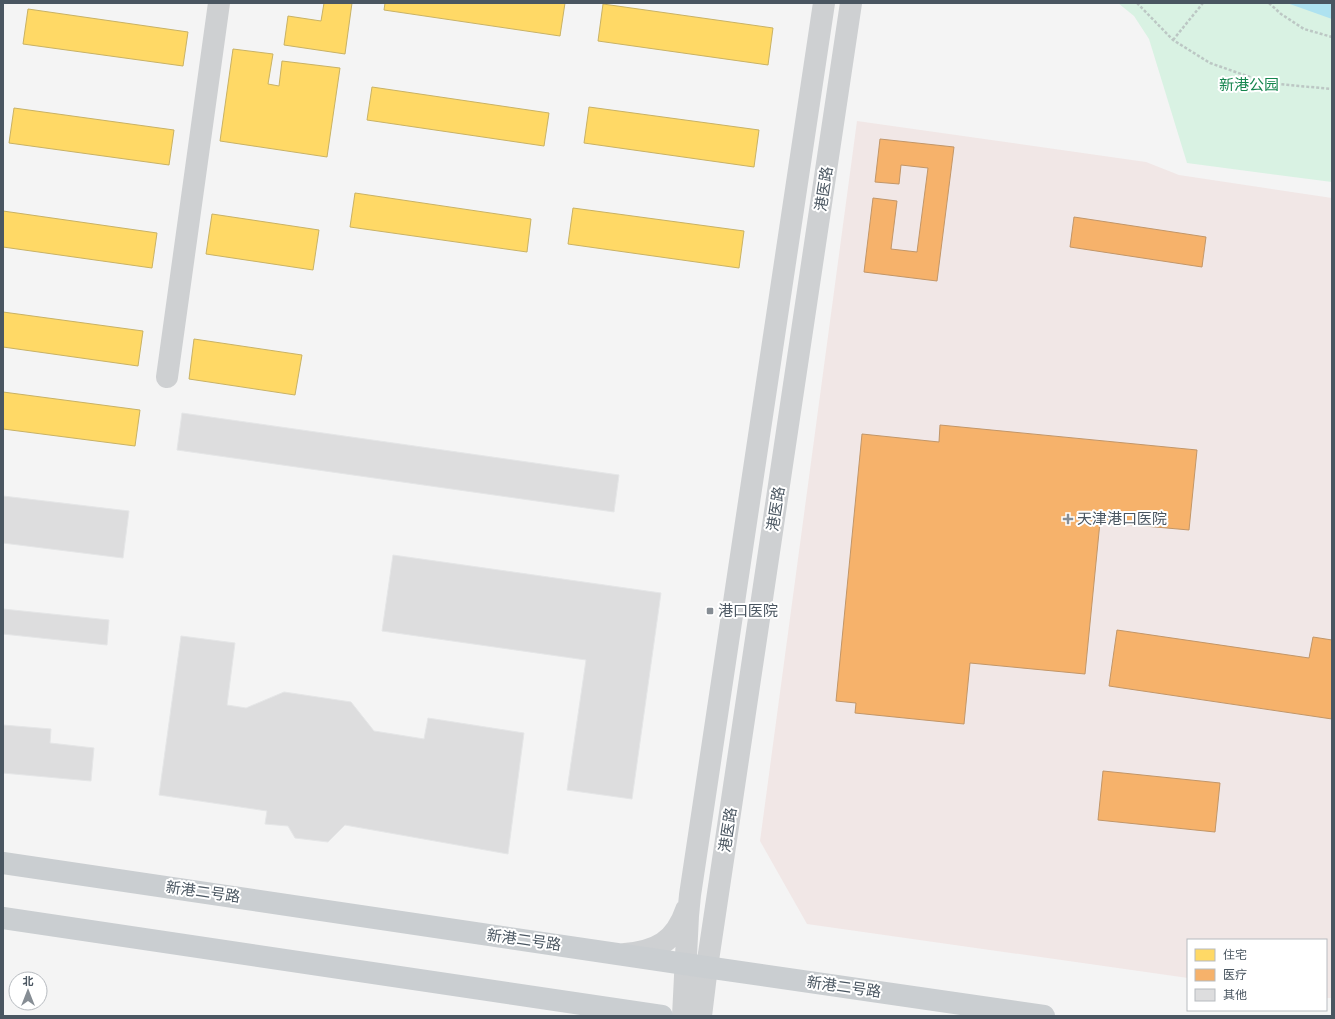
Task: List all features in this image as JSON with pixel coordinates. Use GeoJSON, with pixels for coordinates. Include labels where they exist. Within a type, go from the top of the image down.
{"type":"FeatureCollection","features":[{"type":"Feature","properties":{"kind":"main road","name":"新港二号路"},"geometry":{"type":"LineString","coordinates":[[3,863],[707,968],[1044,1016]]}},
{"type":"Feature","properties":{"kind":"main road"},"geometry":{"type":"LineString","coordinates":[[3,918],[662,1016]]}},
{"type":"Feature","properties":{"kind":"street"},"geometry":{"type":"LineString","coordinates":[[167,377],[219,3]]}},
{"type":"Feature","properties":{"kind":"street","name":"港医路"},"geometry":{"type":"LineString","coordinates":[[682,1016],[690,895],[824,3]]}},
{"type":"Feature","properties":{"kind":"street","name":"港医路"},"geometry":{"type":"LineString","coordinates":[[701,1016],[851,3]]}},
{"type":"Feature","properties":{"kind":"street"},"geometry":{"type":"LineString","coordinates":[[622,955],[647,951],[668,940],[680,924],[690,895]]}},
{"type":"Feature","properties":{"kind":"path"},"geometry":{"type":"LineString","coordinates":[[1137,3],[1173,40],[1210,63],[1267,83],[1332,89]]}},
{"type":"Feature","properties":{"kind":"path"},"geometry":{"type":"LineString","coordinates":[[1173,40],[1203,3]]}},
{"type":"Feature","properties":{"kind":"path"},"geometry":{"type":"LineString","coordinates":[[1269,3],[1281,14],[1304,29],[1332,37]]}},
{"type":"Feature","properties":{"kind":"shaded area","name":"天津港口医院"},"geometry":{"type":"Polygon","coordinates":[[[857,121],[1146,162],[1179,175],[1332,198],[1332,998],[1327,998],[1327,939],[1187,939],[1187,978],[807,924],[760,841],[857,121]]]}},
{"type":"Feature","properties":{"kind":"green space","name":"新港公园"},"geometry":{"type":"Polygon","coordinates":[[[1118,3],[1332,3],[1332,182],[1187,163],[1149,39],[1134,16],[1118,3]]]}},
{"type":"Feature","properties":{"kind":"water"},"geometry":{"type":"Polygon","coordinates":[[[1287,3],[1332,3],[1332,19],[1287,3]]]}},
{"type":"Feature","properties":{"kind":"building: 住宅"},"geometry":{"type":"Polygon","coordinates":[[[324,3],[352,3],[345,54],[284,45],[288,16],[321,21],[324,3]]]}},
{"type":"Feature","properties":{"kind":"building: 住宅"},"geometry":{"type":"Polygon","coordinates":[[[385,3],[565,3],[560,36],[384,10],[385,3]]]}},
{"type":"Feature","properties":{"kind":"building: 住宅"},"geometry":{"type":"Polygon","coordinates":[[[603,4],[773,28],[768,65],[598,41],[603,4]]]}},
{"type":"Feature","properties":{"kind":"building: 住宅"},"geometry":{"type":"Polygon","coordinates":[[[28,9],[188,32],[183,66],[23,44],[28,9]]]}},
{"type":"Feature","properties":{"kind":"building: 住宅"},"geometry":{"type":"Polygon","coordinates":[[[233,49],[273,54],[268,84],[279,86],[282,61],[340,68],[327,157],[220,141],[233,49]]]}},
{"type":"Feature","properties":{"kind":"building: 住宅"},"geometry":{"type":"Polygon","coordinates":[[[372,87],[549,113],[544,146],[367,120],[372,87]]]}},
{"type":"Feature","properties":{"kind":"building: 住宅"},"geometry":{"type":"Polygon","coordinates":[[[589,107],[759,130],[754,167],[584,143],[589,107]]]}},
{"type":"Feature","properties":{"kind":"building: 住宅"},"geometry":{"type":"Polygon","coordinates":[[[14,108],[174,130],[169,165],[9,143],[14,108]]]}},
{"type":"Feature","properties":{"kind":"building: 住宅"},"geometry":{"type":"Polygon","coordinates":[[[355,193],[531,219],[527,252],[350,227],[355,193]]]}},
{"type":"Feature","properties":{"kind":"building: 住宅"},"geometry":{"type":"Polygon","coordinates":[[[573,208],[744,231],[739,268],[568,244],[573,208]]]}},
{"type":"Feature","properties":{"kind":"building: 住宅"},"geometry":{"type":"Polygon","coordinates":[[[3,211],[157,233],[152,268],[3,247],[3,211]]]}},
{"type":"Feature","properties":{"kind":"building: 住宅"},"geometry":{"type":"Polygon","coordinates":[[[212,214],[319,230],[313,270],[206,254],[212,214]]]}},
{"type":"Feature","properties":{"kind":"building: 住宅"},"geometry":{"type":"Polygon","coordinates":[[[3,312],[143,331],[138,366],[3,347],[3,312]]]}},
{"type":"Feature","properties":{"kind":"building: 住宅"},"geometry":{"type":"Polygon","coordinates":[[[194,339],[302,355],[295,395],[189,379],[194,339]]]}},
{"type":"Feature","properties":{"kind":"building: 住宅"},"geometry":{"type":"Polygon","coordinates":[[[3,392],[140,410],[135,446],[3,429],[3,392]]]}},
{"type":"Feature","properties":{"kind":"building: 医疗"},"geometry":{"type":"Polygon","coordinates":[[[880,139],[954,147],[937,281],[864,272],[873,198],[897,201],[891,249],[917,252],[928,168],[901,165],[899,184],[875,182],[880,139]]]}},
{"type":"Feature","properties":{"kind":"building: 医疗"},"geometry":{"type":"Polygon","coordinates":[[[1074,217],[1206,237],[1202,267],[1070,247],[1074,217]]]}},
{"type":"Feature","properties":{"kind":"building: 医疗"},"geometry":{"type":"Polygon","coordinates":[[[940,425],[1197,450],[1189,530],[1100,522],[1085,674],[970,663],[964,724],[855,713],[856,703],[836,701],[862,434],[939,442],[940,425]]]}},
{"type":"Feature","properties":{"kind":"building: 医疗"},"geometry":{"type":"Polygon","coordinates":[[[1117,630],[1309,658],[1313,637],[1332,640],[1332,719],[1109,686],[1117,630]]]}},
{"type":"Feature","properties":{"kind":"building: 医疗"},"geometry":{"type":"Polygon","coordinates":[[[1103,771],[1220,783],[1215,832],[1098,820],[1103,771]]]}},
{"type":"Feature","properties":{"kind":"building: 其他"},"geometry":{"type":"Polygon","coordinates":[[[182,413],[619,475],[614,512],[177,450],[182,413]]]}},
{"type":"Feature","properties":{"kind":"building: 其他"},"geometry":{"type":"Polygon","coordinates":[[[3,496],[129,511],[123,558],[3,543],[3,496]]]}},
{"type":"Feature","properties":{"kind":"building: 其他"},"geometry":{"type":"Polygon","coordinates":[[[393,555],[661,593],[632,799],[567,790],[586,660],[382,631],[393,555]]]}},
{"type":"Feature","properties":{"kind":"building: 其他"},"geometry":{"type":"Polygon","coordinates":[[[3,609],[109,620],[107,645],[3,634],[3,609]]]}},
{"type":"Feature","properties":{"kind":"building: 其他"},"geometry":{"type":"Polygon","coordinates":[[[181,636],[235,643],[227,705],[246,708],[284,692],[351,702],[374,731],[424,739],[428,718],[524,733],[508,854],[345,825],[328,842],[295,838],[288,826],[265,824],[267,811],[159,795],[181,636]]]}},
{"type":"Feature","properties":{"kind":"building: 其他"},"geometry":{"type":"Polygon","coordinates":[[[3,725],[51,729],[50,743],[94,748],[91,781],[3,773],[3,725]]]}},
{"type":"Feature","properties":{"kind":"place","name":"天津港口医院"},"geometry":{"type":"Point","coordinates":[1068,519]}},
{"type":"Feature","properties":{"kind":"place","name":"港口医院"},"geometry":{"type":"Point","coordinates":[710,611]}}]}
